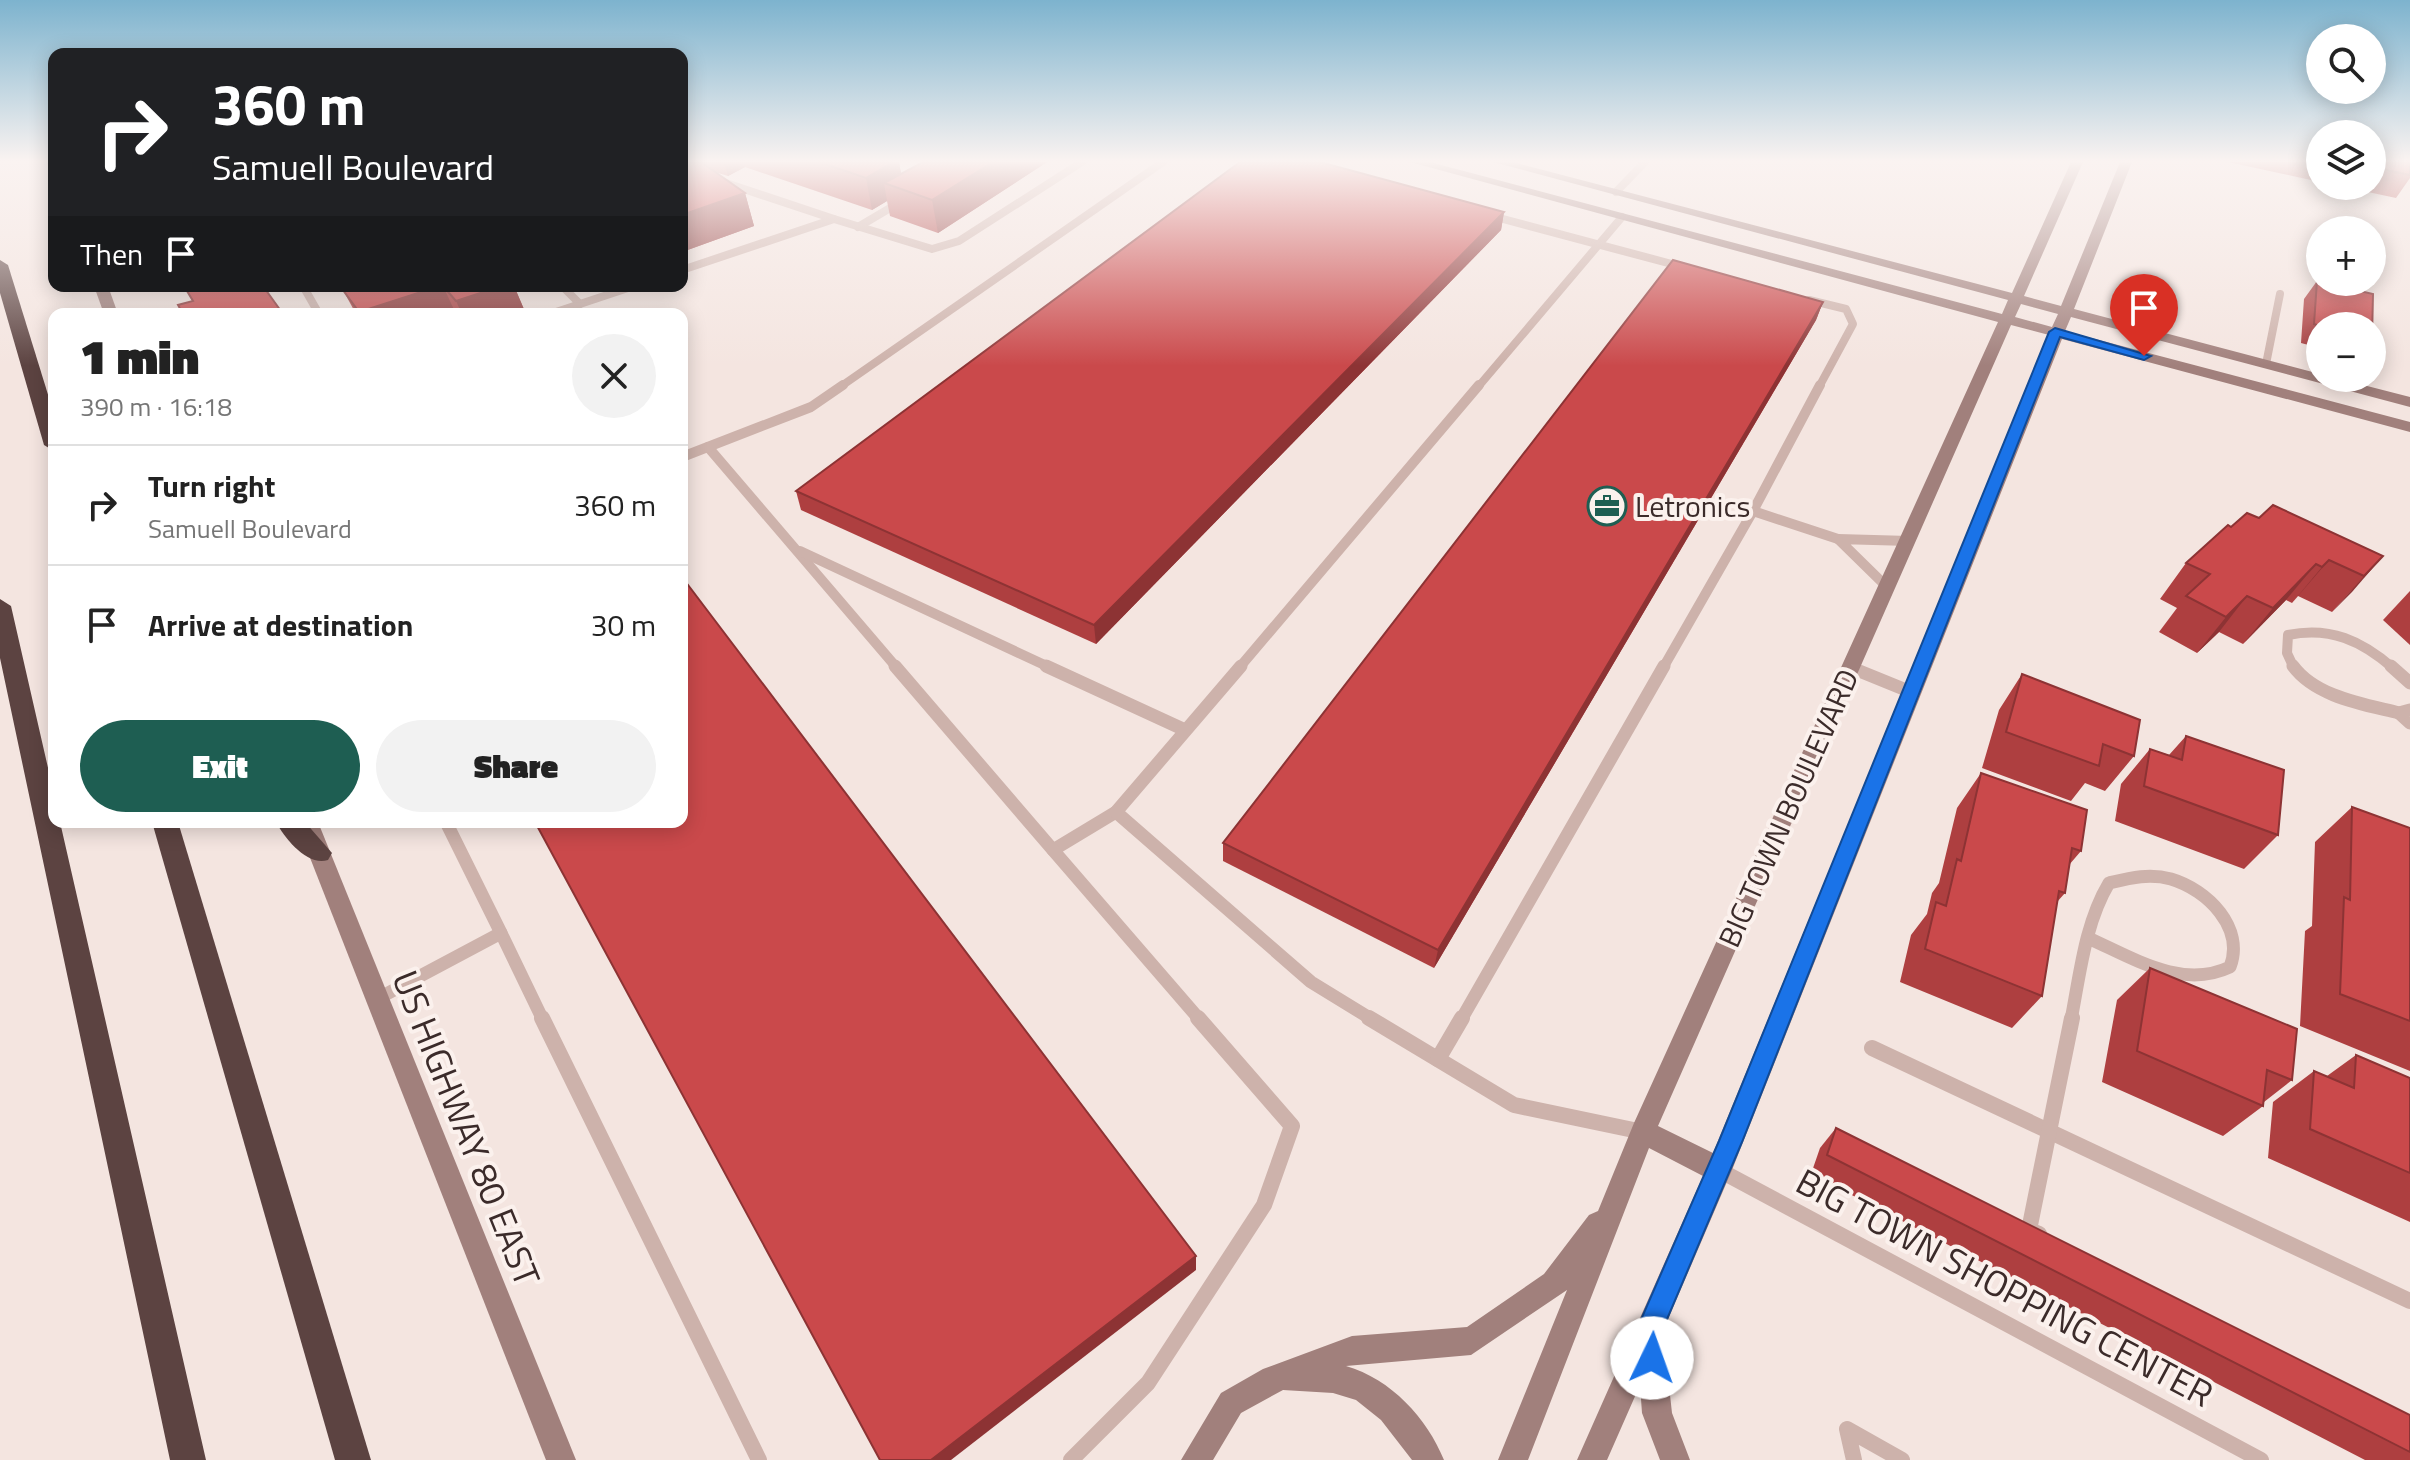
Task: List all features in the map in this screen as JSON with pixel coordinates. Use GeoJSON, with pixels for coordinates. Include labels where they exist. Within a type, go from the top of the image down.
{"type":"FeatureCollection","features":[{"type":"Feature","properties":{"kind":"highway"},"geometry":{"type":"LineString","coordinates":[[0,265],[48,425]]}},
{"type":"Feature","properties":{"kind":"highway"},"geometry":{"type":"LineString","coordinates":[[0,606],[48,824]]}},
{"type":"Feature","properties":{"kind":"highway"},"geometry":{"type":"LineString","coordinates":[[49,828],[188,1460]]}},
{"type":"Feature","properties":{"kind":"highway"},"geometry":{"type":"LineString","coordinates":[[167,828],[353,1460]]}},
{"type":"Feature","properties":{"kind":"highway"},"geometry":{"type":"LineString","coordinates":[[295,828],[319,853]]}},
{"type":"Feature","properties":{"kind":"main road"},"geometry":{"type":"LineString","coordinates":[[1671,230],[2410,427]]}},
{"type":"Feature","properties":{"kind":"main road"},"geometry":{"type":"LineString","coordinates":[[1759,230],[2410,402]]}},
{"type":"Feature","properties":{"kind":"main road","name":"BIG TOWN BOULEVARD"},"geometry":{"type":"LineString","coordinates":[[1513,1460],[1643,1132],[2047,230]]}},
{"type":"Feature","properties":{"kind":"main road"},"geometry":{"type":"LineString","coordinates":[[1592,1460],[1719,1170],[2098,230]]}},
{"type":"Feature","properties":{"kind":"main road","name":"US HIGHWAY 80 EAST"},"geometry":{"type":"LineString","coordinates":[[309,828],[561,1460]]}},
{"type":"Feature","properties":{"kind":"main road"},"geometry":{"type":"LineString","coordinates":[[1643,1132],[1719,1170]]}},
{"type":"Feature","properties":{"kind":"main road"},"geometry":{"type":"LineString","coordinates":[[1196,1460],[1231,1403],[1273,1379],[1352,1350],[1471,1341],[1554,1284],[1614,1201]]}},
{"type":"Feature","properties":{"kind":"main road"},"geometry":{"type":"LineString","coordinates":[[1649,1331],[1657,1413],[1675,1460]]}},
{"type":"Feature","properties":{"kind":"main road"},"geometry":{"type":"LineString","coordinates":[[1273,1379],[1341,1379],[1365,1389],[1407,1426],[1429,1460]]}},
{"type":"Feature","properties":{"kind":"lane"},"geometry":{"type":"LineString","coordinates":[[688,268],[801,230]]}},
{"type":"Feature","properties":{"kind":"lane"},"geometry":{"type":"LineString","coordinates":[[869,230],[932,249],[959,241],[976,230]]}},
{"type":"Feature","properties":{"kind":"lane"},"geometry":{"type":"LineString","coordinates":[[688,455],[811,407],[1065,230]]}},
{"type":"Feature","properties":{"kind":"lane"},"geometry":{"type":"LineString","coordinates":[[1542,230],[1700,272]]}},
{"type":"Feature","properties":{"kind":"lane"},"geometry":{"type":"LineString","coordinates":[[1053,850],[1116,812],[1611,230]]}},
{"type":"Feature","properties":{"kind":"lane"},"geometry":{"type":"LineString","coordinates":[[568,292],[580,304]]}},
{"type":"Feature","properties":{"kind":"lane"},"geometry":{"type":"LineString","coordinates":[[568,308],[616,292]]}},
{"type":"Feature","properties":{"kind":"lane"},"geometry":{"type":"LineString","coordinates":[[2266,364],[2280,294]]}},
{"type":"Feature","properties":{"kind":"lane"},"geometry":{"type":"LineString","coordinates":[[1438,1059],[1753,511],[1853,324],[1846,309],[1802,298]]}},
{"type":"Feature","properties":{"kind":"lane"},"geometry":{"type":"LineString","coordinates":[[708,447],[1292,1126],[1264,1205],[1148,1383],[1071,1460]]}},
{"type":"Feature","properties":{"kind":"lane"},"geometry":{"type":"LineString","coordinates":[[1753,511],[1838,539],[1909,541]]}},
{"type":"Feature","properties":{"kind":"lane"},"geometry":{"type":"LineString","coordinates":[[1838,539],[1888,588]]}},
{"type":"Feature","properties":{"kind":"lane"},"geometry":{"type":"LineString","coordinates":[[795,549],[1185,730]]}},
{"type":"Feature","properties":{"kind":"lane"},"geometry":{"type":"LineString","coordinates":[[2410,683],[2370,647],[2347,638],[2306,629],[2288,635],[2284,649],[2290,665],[2311,683],[2352,701],[2404,712],[2410,723]]}},
{"type":"Feature","properties":{"kind":"lane"},"geometry":{"type":"LineString","coordinates":[[1852,668],[1911,692]]}},
{"type":"Feature","properties":{"kind":"lane"},"geometry":{"type":"LineString","coordinates":[[1116,812],[1311,982],[1514,1105],[1643,1132]]}},
{"type":"Feature","properties":{"kind":"lane"},"geometry":{"type":"LineString","coordinates":[[449,828],[759,1460]]}},
{"type":"Feature","properties":{"kind":"lane"},"geometry":{"type":"LineString","coordinates":[[2058,1244],[2023,1226],[2049,1131],[2088,938],[2098,901],[2109,883],[2138,874],[2168,879],[2204,895],[2229,920],[2235,948],[2233,959],[2225,970],[2213,976],[2193,976],[2153,966],[2088,938]]}},
{"type":"Feature","properties":{"kind":"lane"},"geometry":{"type":"LineString","coordinates":[[377,999],[501,933]]}},
{"type":"Feature","properties":{"kind":"lane"},"geometry":{"type":"LineString","coordinates":[[1872,1048],[2410,1301]]}},
{"type":"Feature","properties":{"kind":"lane","name":"BIG TOWN SHOPPING CENTER"},"geometry":{"type":"LineString","coordinates":[[1719,1170],[2261,1460]]}},
{"type":"Feature","properties":{"kind":"lane"},"geometry":{"type":"LineString","coordinates":[[1854,1460],[1847,1429],[1902,1460]]}},
{"type":"Feature","properties":{"kind":"building"},"geometry":{"type":"Polygon","coordinates":[[[1148,230],[1486,230],[1094,625],[796,491],[1148,230]]]}},
{"type":"Feature","properties":{"kind":"building"},"geometry":{"type":"Polygon","coordinates":[[[1673,260],[1823,302],[1438,950],[1223,843],[1673,260]]]}},
{"type":"Feature","properties":{"kind":"building"},"geometry":{"type":"Polygon","coordinates":[[[188,292],[267,292],[279,308],[180,308],[178,305],[193,301],[188,292]]]}},
{"type":"Feature","properties":{"kind":"building"},"geometry":{"type":"Polygon","coordinates":[[[344,292],[421,292],[371,308],[356,308],[344,292]]]}},
{"type":"Feature","properties":{"kind":"building"},"geometry":{"type":"Polygon","coordinates":[[[448,292],[484,292],[456,301],[448,292]]]}},
{"type":"Feature","properties":{"kind":"building"},"geometry":{"type":"Polygon","coordinates":[[[2316,296],[2373,296],[2373,312],[2315,312],[2316,296]]]}},
{"type":"Feature","properties":{"kind":"building"},"geometry":{"type":"Polygon","coordinates":[[[2273,505],[2383,556],[2364,576],[2329,560],[2322,567],[2316,564],[2273,608],[2247,596],[2226,617],[2186,596],[2210,574],[2186,563],[2228,525],[2231,527],[2247,513],[2259,518],[2273,505]]]}},
{"type":"Feature","properties":{"kind":"building"},"geometry":{"type":"Polygon","coordinates":[[[688,585],[1196,1256],[931,1460],[880,1460],[538,828],[688,828],[688,585]]]}},
{"type":"Feature","properties":{"kind":"building"},"geometry":{"type":"Polygon","coordinates":[[[2022,674],[2140,720],[2134,756],[2103,744],[2099,766],[2006,732],[2022,674]]]}},
{"type":"Feature","properties":{"kind":"building"},"geometry":{"type":"Polygon","coordinates":[[[2186,736],[2284,770],[2278,835],[2144,786],[2150,749],[2182,760],[2186,736]]]}},
{"type":"Feature","properties":{"kind":"building"},"geometry":{"type":"Polygon","coordinates":[[[1981,773],[2087,810],[2081,851],[2072,848],[2065,893],[2059,891],[2042,996],[1925,949],[1936,902],[1946,906],[1957,859],[1961,861],[1981,773]]]}},
{"type":"Feature","properties":{"kind":"building"},"geometry":{"type":"Polygon","coordinates":[[[2352,807],[2410,828],[2410,1021],[2340,994],[2344,897],[2350,900],[2352,807]]]}},
{"type":"Feature","properties":{"kind":"building"},"geometry":{"type":"Polygon","coordinates":[[[2150,968],[2297,1029],[2292,1080],[2267,1070],[2263,1106],[2137,1051],[2150,968]]]}},
{"type":"Feature","properties":{"kind":"building"},"geometry":{"type":"Polygon","coordinates":[[[2356,1055],[2410,1078],[2410,1173],[2310,1129],[2314,1071],[2354,1088],[2356,1055]]]}},
{"type":"Feature","properties":{"kind":"building"},"geometry":{"type":"Polygon","coordinates":[[[1836,1128],[2410,1415],[2410,1452],[1827,1155],[1836,1128]]]}},
{"type":"Feature","properties":{"kind":"place","name":"Letronics"},"geometry":{"type":"Point","coordinates":[1607,506]}},
{"type":"Feature","properties":{"kind":"route"},"geometry":{"type":"LineString","coordinates":[[1652,1358],[1649,1331],[1719,1170],[2055,332],[2144,356]]}}]}
